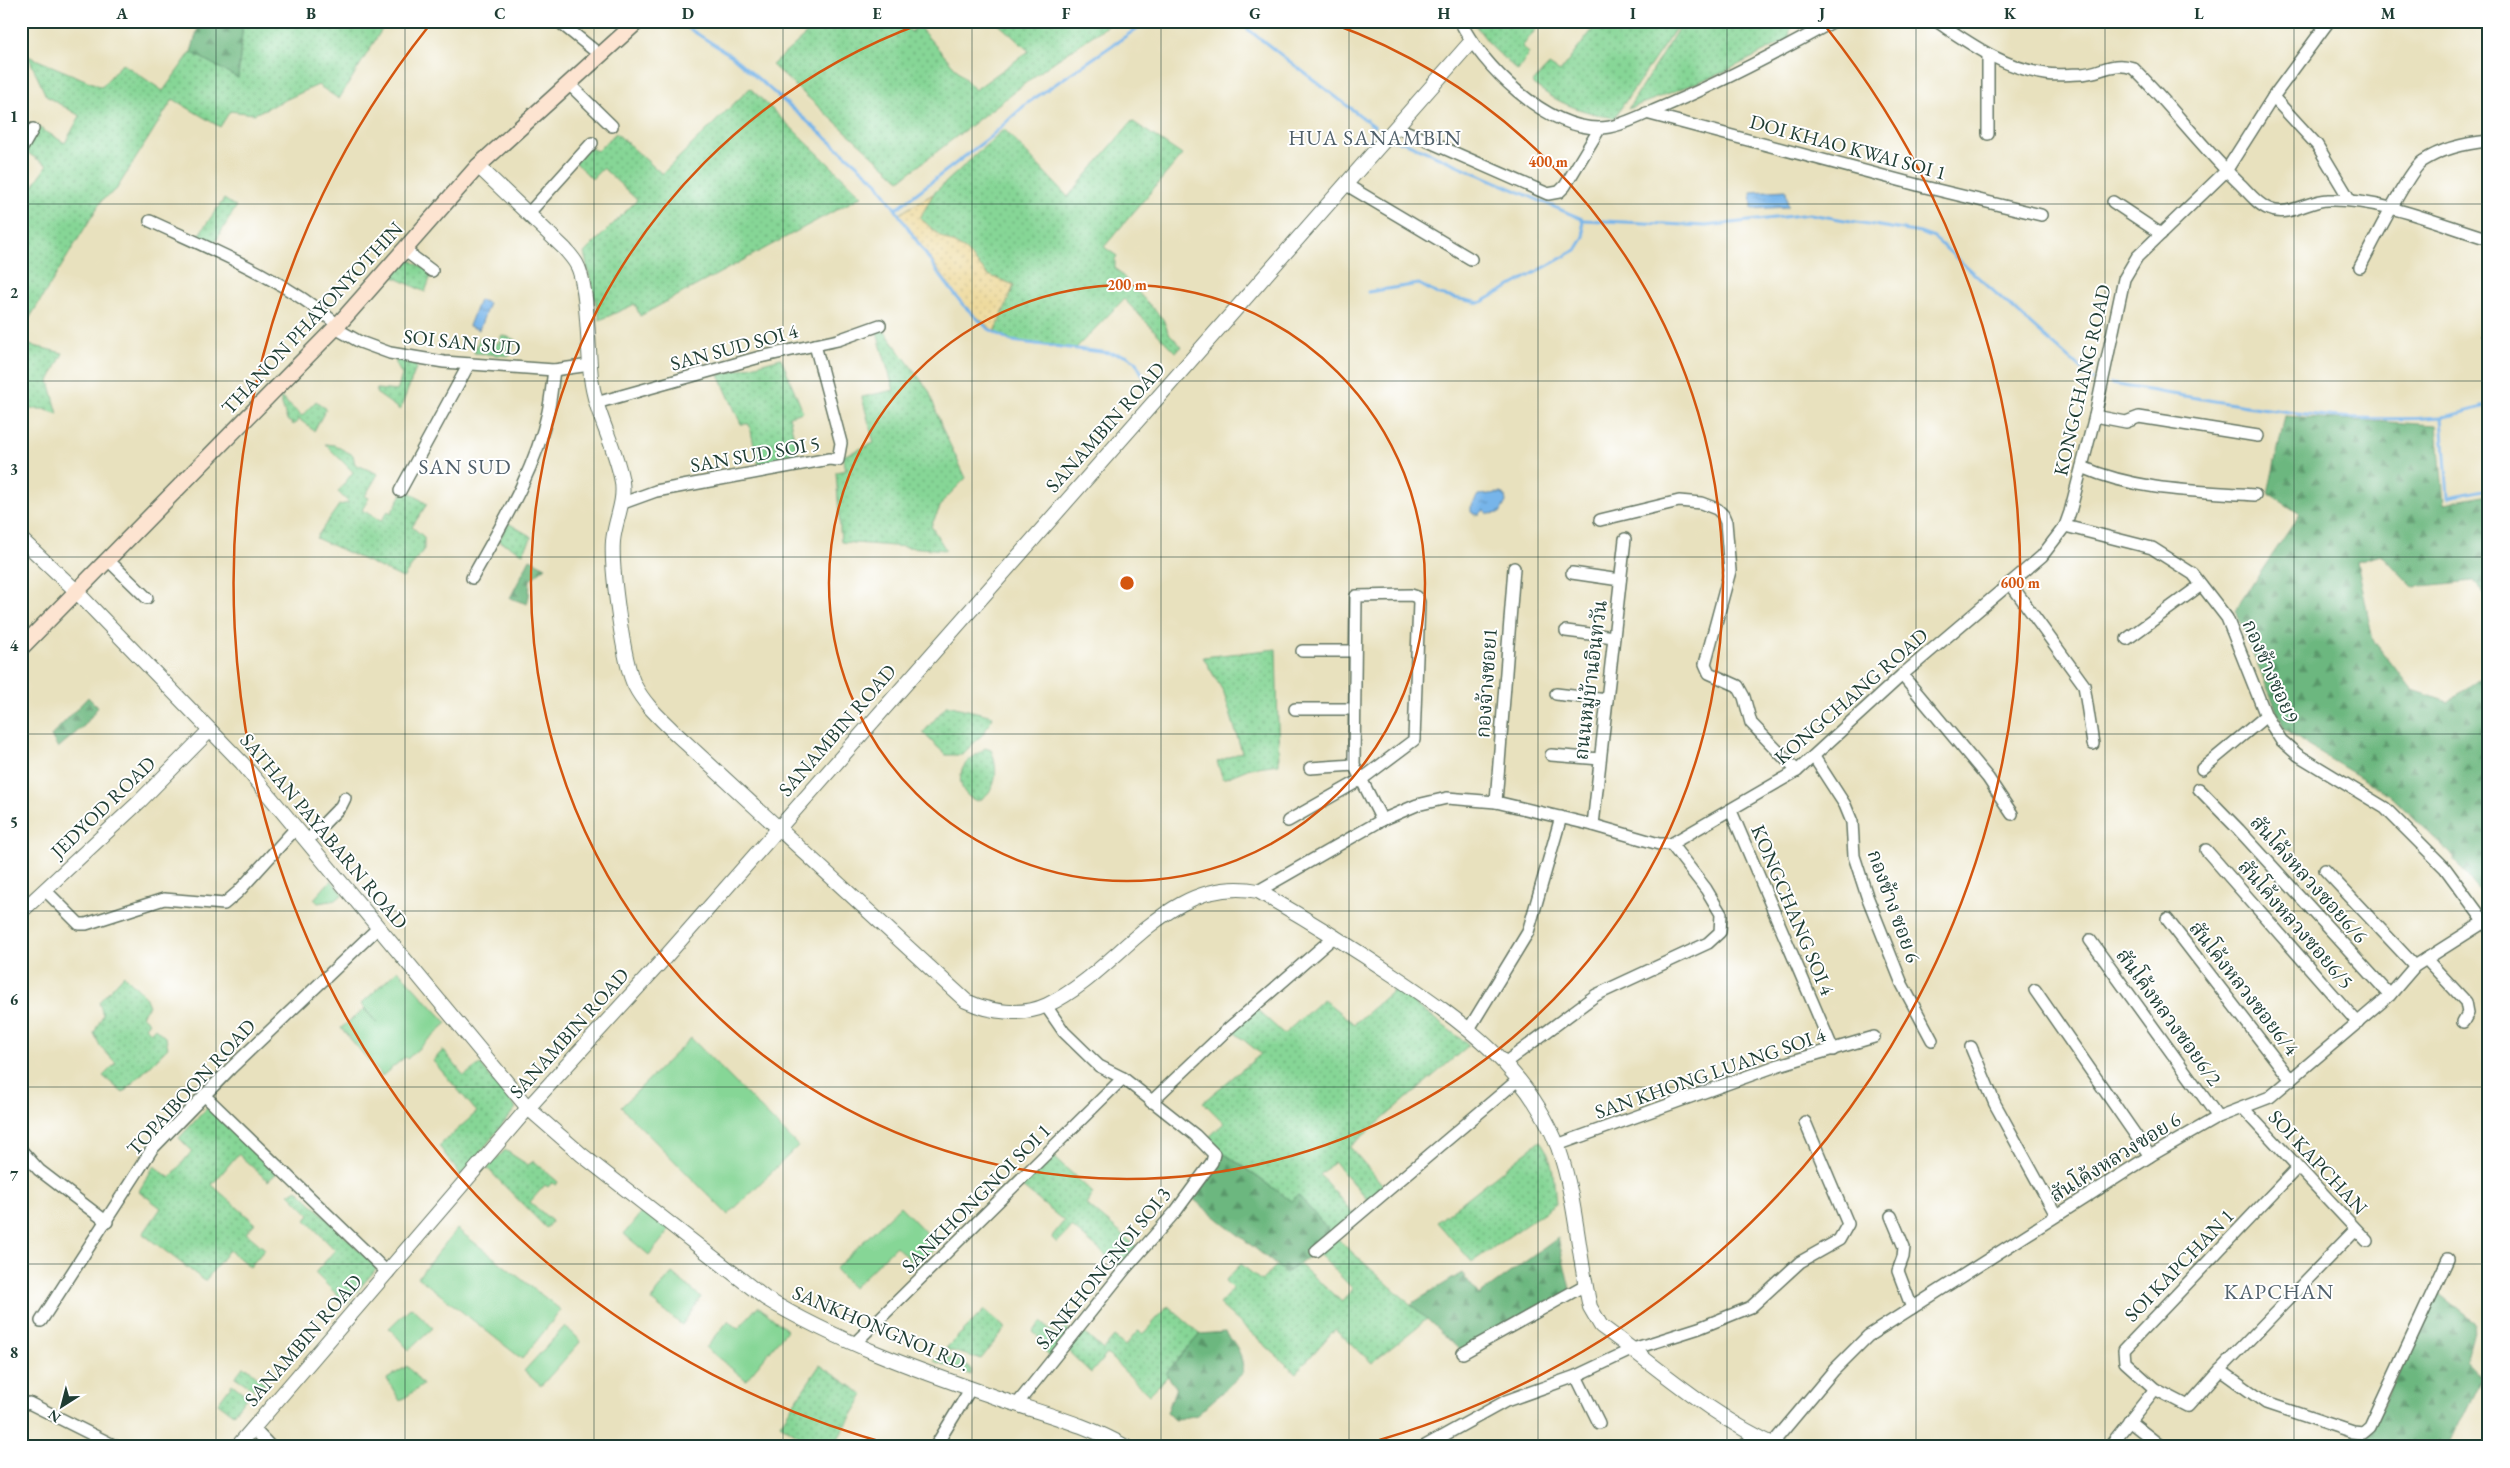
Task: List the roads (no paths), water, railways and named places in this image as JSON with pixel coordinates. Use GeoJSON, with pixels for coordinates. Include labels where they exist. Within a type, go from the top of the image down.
{"type":"FeatureCollection","features":[{"type":"Feature","properties":{"kind":"main road","name":"THANON PHAYONYOTHIN"},"geometry":{"type":"LineString","coordinates":[[21,648],[336,326],[478,166],[638,21]]}},
{"type":"Feature","properties":{"kind":"street"},"geometry":{"type":"LineString","coordinates":[[558,21],[600,55]]}},
{"type":"Feature","properties":{"kind":"street"},"geometry":{"type":"LineString","coordinates":[[1460,21],[1470,43],[1501,75],[1527,98],[1555,117],[1576,125],[1600,128],[1614,126],[1738,73],[1834,21]]}},
{"type":"Feature","properties":{"kind":"street"},"geometry":{"type":"LineString","coordinates":[[1936,21],[1988,56],[2011,65],[2047,74],[2087,74],[2120,64],[2133,68],[2226,171],[2260,204],[2270,210],[2281,212],[2325,200],[2350,200],[2391,209],[2489,239]]}},
{"type":"Feature","properties":{"kind":"street","name":"KONGCHANG ROAD"},"geometry":{"type":"LineString","coordinates":[[1671,844],[1731,811],[1797,771],[1814,758],[1902,675],[2042,556],[2064,526],[2082,467],[2124,279],[2137,257],[2226,171],[2273,97],[2329,21]]}},
{"type":"Feature","properties":{"kind":"street","name":"SANAMBIN ROAD"},"geometry":{"type":"LineString","coordinates":[[237,1447],[528,1108],[1470,43]]}},
{"type":"Feature","properties":{"kind":"street"},"geometry":{"type":"LineString","coordinates":[[1988,56],[1988,134]]}},
{"type":"Feature","properties":{"kind":"street"},"geometry":{"type":"LineString","coordinates":[[568,83],[612,126]]}},
{"type":"Feature","properties":{"kind":"street"},"geometry":{"type":"LineString","coordinates":[[2273,97],[2317,145],[2350,200]]}},
{"type":"Feature","properties":{"kind":"street","name":"DOI KHAO KWAI SOI 1"},"geometry":{"type":"LineString","coordinates":[[1646,113],[1925,187],[2041,215]]}},
{"type":"Feature","properties":{"kind":"street"},"geometry":{"type":"LineString","coordinates":[[1396,127],[1548,194],[1559,192],[1565,186],[1600,128]]}},
{"type":"Feature","properties":{"kind":"street"},"geometry":{"type":"LineString","coordinates":[[21,150],[34,129]]}},
{"type":"Feature","properties":{"kind":"street"},"geometry":{"type":"LineString","coordinates":[[2360,267],[2391,209],[2421,162],[2462,144],[2489,141]]}},
{"type":"Feature","properties":{"kind":"street"},"geometry":{"type":"LineString","coordinates":[[528,214],[592,143]]}},
{"type":"Feature","properties":{"kind":"street"},"geometry":{"type":"LineString","coordinates":[[478,166],[566,249],[577,266],[583,288],[590,364],[596,402],[622,481],[623,503],[616,523],[613,543],[628,670],[635,687],[650,709],[966,1001],[981,1008],[1001,1012],[1022,1012],[1046,1006],[1091,974],[1162,915],[1189,900],[1223,890],[1246,889],[1258,892],[1335,936],[1469,1029],[1506,1062],[1519,1079],[1557,1145],[1565,1170],[1590,1306],[1601,1326],[1724,1418],[1754,1436],[1776,1445]]}},
{"type":"Feature","properties":{"kind":"street"},"geometry":{"type":"LineString","coordinates":[[1345,184],[1471,259]]}},
{"type":"Feature","properties":{"kind":"street"},"geometry":{"type":"LineString","coordinates":[[2113,202],[2161,234]]}},
{"type":"Feature","properties":{"kind":"street","name":"SOI SAN SUD"},"geometry":{"type":"LineString","coordinates":[[150,221],[238,261],[310,301],[336,326],[360,342],[390,353],[470,364],[554,370],[590,364]]}},
{"type":"Feature","properties":{"kind":"street"},"geometry":{"type":"LineString","coordinates":[[404,250],[432,271]]}},
{"type":"Feature","properties":{"kind":"street"},"geometry":{"type":"LineString","coordinates":[[2487,334],[2489,318]]}},
{"type":"Feature","properties":{"kind":"street","name":"SAN SUD SOI 4"},"geometry":{"type":"LineString","coordinates":[[596,402],[815,345],[880,325]]}},
{"type":"Feature","properties":{"kind":"street","name":"SAN SUD SOI 5"},"geometry":{"type":"LineString","coordinates":[[623,503],[656,491],[822,460],[838,460],[841,443],[815,345]]}},
{"type":"Feature","properties":{"kind":"street"},"geometry":{"type":"LineString","coordinates":[[400,491],[470,364]]}},
{"type":"Feature","properties":{"kind":"street"},"geometry":{"type":"LineString","coordinates":[[472,578],[514,501],[540,439],[548,412],[554,370]]}},
{"type":"Feature","properties":{"kind":"street"},"geometry":{"type":"LineString","coordinates":[[2094,416],[2126,422],[2140,417],[2258,436]]}},
{"type":"Feature","properties":{"kind":"street"},"geometry":{"type":"LineString","coordinates":[[2082,467],[2104,477],[2163,489],[2255,495]]}},
{"type":"Feature","properties":{"kind":"street"},"geometry":{"type":"LineString","coordinates":[[1600,520],[1679,501],[1701,502],[1717,509],[1723,515],[1726,522],[1730,571],[1706,664],[1709,673],[1738,686],[1744,697],[1752,723],[1797,771]]}},
{"type":"Feature","properties":{"kind":"street","name":"กองช้างซอย9"},"geometry":{"type":"LineString","coordinates":[[2064,526],[2152,548],[2193,574],[2227,618],[2266,716],[2281,740],[2298,755],[2385,808],[2445,868],[2487,922]]}},
{"type":"Feature","properties":{"kind":"street","name":"SATHAN PAYABARN ROAD"},"geometry":{"type":"LineString","coordinates":[[21,539],[76,592],[242,763],[528,1108]]}},
{"type":"Feature","properties":{"kind":"street","name":"ถนนหมู่บ้านอินทวัน"},"geometry":{"type":"LineString","coordinates":[[1592,825],[1625,539]]}},
{"type":"Feature","properties":{"kind":"street"},"geometry":{"type":"LineString","coordinates":[[108,560],[147,598]]}},
{"type":"Feature","properties":{"kind":"street","name":"กองจ้างซอย1"},"geometry":{"type":"LineString","coordinates":[[1496,802],[1514,568]]}},
{"type":"Feature","properties":{"kind":"street"},"geometry":{"type":"LineString","coordinates":[[1572,573],[1620,580]]}},
{"type":"Feature","properties":{"kind":"street"},"geometry":{"type":"LineString","coordinates":[[2010,584],[2084,685],[2093,744]]}},
{"type":"Feature","properties":{"kind":"street"},"geometry":{"type":"LineString","coordinates":[[2127,639],[2202,585]]}},
{"type":"Feature","properties":{"kind":"street"},"geometry":{"type":"LineString","coordinates":[[1288,822],[1362,779],[1414,740],[1419,602],[1417,597],[1363,594],[1356,596],[1354,765],[1362,779],[1382,820]]}},
{"type":"Feature","properties":{"kind":"street"},"geometry":{"type":"LineString","coordinates":[[1566,631],[1614,637]]}},
{"type":"Feature","properties":{"kind":"street"},"geometry":{"type":"LineString","coordinates":[[1302,652],[1354,651]]}},
{"type":"Feature","properties":{"kind":"street"},"geometry":{"type":"LineString","coordinates":[[1902,675],[1988,778],[2012,814]]}},
{"type":"Feature","properties":{"kind":"street"},"geometry":{"type":"LineString","coordinates":[[1556,694],[1607,700]]}},
{"type":"Feature","properties":{"kind":"street"},"geometry":{"type":"LineString","coordinates":[[1295,708],[1354,710]]}},
{"type":"Feature","properties":{"kind":"street"},"geometry":{"type":"LineString","coordinates":[[2202,769],[2266,716]]}},
{"type":"Feature","properties":{"kind":"street","name":"JEDYOD ROAD"},"geometry":{"type":"LineString","coordinates":[[21,912],[139,802],[210,730]]}},
{"type":"Feature","properties":{"kind":"street"},"geometry":{"type":"LineString","coordinates":[[1551,755],[1600,759]]}},
{"type":"Feature","properties":{"kind":"street","name":"กองช้าง ซอย 6"},"geometry":{"type":"LineString","coordinates":[[1814,758],[1845,805],[1852,822],[1854,856],[1867,896],[1902,984],[1932,1040]]}},
{"type":"Feature","properties":{"kind":"street"},"geometry":{"type":"LineString","coordinates":[[1310,768],[1354,765]]}},
{"type":"Feature","properties":{"kind":"street","name":"สันโค้งหลวงซอย6/6"},"geometry":{"type":"LineString","coordinates":[[2199,789],[2390,995]]}},
{"type":"Feature","properties":{"kind":"street"},"geometry":{"type":"LineString","coordinates":[[307,841],[341,806],[345,798]]}},
{"type":"Feature","properties":{"kind":"street"},"geometry":{"type":"LineString","coordinates":[[1258,892],[1382,820],[1417,805],[1447,798],[1496,802],[1562,817],[1659,844],[1671,844],[1706,889],[1721,914],[1720,932],[1708,943],[1596,995],[1506,1062]]}},
{"type":"Feature","properties":{"kind":"street","name":"KONGCHANG SOI 4"},"geometry":{"type":"LineString","coordinates":[[1731,811],[1833,1050]]}},
{"type":"Feature","properties":{"kind":"street"},"geometry":{"type":"LineString","coordinates":[[1469,1029],[1528,932],[1562,817]]}},
{"type":"Feature","properties":{"kind":"street"},"geometry":{"type":"LineString","coordinates":[[45,890],[80,924],[86,924],[164,899],[224,904],[238,892],[296,828]]}},
{"type":"Feature","properties":{"kind":"street","name":"สันโค้งหลวงซอย6/5"},"geometry":{"type":"LineString","coordinates":[[2206,850],[2358,1023]]}},
{"type":"Feature","properties":{"kind":"street"},"geometry":{"type":"LineString","coordinates":[[2325,870],[2414,966]]}},
{"type":"Feature","properties":{"kind":"street","name":"สันโค้งหลวงซอย6/4"},"geometry":{"type":"LineString","coordinates":[[2166,920],[2291,1080]]}},
{"type":"Feature","properties":{"kind":"street","name":"สันโค้งหลวงซอย 6"},"geometry":{"type":"LineString","coordinates":[[1776,1445],[1834,1370],[1868,1336],[2150,1156],[2218,1117],[2270,1097],[2390,995],[2414,966],[2487,922]]}},
{"type":"Feature","properties":{"kind":"street","name":"TOPAIBOON ROAD"},"geometry":{"type":"LineString","coordinates":[[41,1321],[107,1222],[140,1165],[152,1150],[204,1095],[379,927]]}},
{"type":"Feature","properties":{"kind":"street"},"geometry":{"type":"LineString","coordinates":[[1046,1006],[1064,1032],[1099,1066],[1123,1078],[1151,1102],[1230,1028],[1335,936]]}},
{"type":"Feature","properties":{"kind":"street","name":"สันโค้งหลวงซอย6/2"},"geometry":{"type":"LineString","coordinates":[[2090,940],[2218,1117]]}},
{"type":"Feature","properties":{"kind":"street"},"geometry":{"type":"LineString","coordinates":[[2426,959],[2466,1002],[2468,1013],[2463,1022]]}},
{"type":"Feature","properties":{"kind":"street"},"geometry":{"type":"LineString","coordinates":[[2034,990],[2150,1156]]}},
{"type":"Feature","properties":{"kind":"street","name":"SAN KHONG LUANG SOI 4"},"geometry":{"type":"LineString","coordinates":[[1557,1145],[1779,1065],[1874,1037]]}},
{"type":"Feature","properties":{"kind":"street"},"geometry":{"type":"LineString","coordinates":[[1971,1046],[1995,1104],[2056,1215]]}},
{"type":"Feature","properties":{"kind":"street","name":"SANKHONGNOI SOI 1"},"geometry":{"type":"LineString","coordinates":[[856,1343],[1123,1078]]}},
{"type":"Feature","properties":{"kind":"street"},"geometry":{"type":"LineString","coordinates":[[1316,1251],[1519,1079]]}},
{"type":"Feature","properties":{"kind":"street"},"geometry":{"type":"LineString","coordinates":[[204,1095],[388,1273]]}},
{"type":"Feature","properties":{"kind":"street","name":"SANKHONGNOI SOI 3"},"geometry":{"type":"LineString","coordinates":[[1017,1404],[1125,1269],[1176,1211],[1212,1162],[1214,1154],[1195,1135],[1151,1102]]}},
{"type":"Feature","properties":{"kind":"street","name":"SANKHONGNOI RD."},"geometry":{"type":"LineString","coordinates":[[528,1108],[582,1155],[766,1298],[803,1319],[856,1343],[971,1388],[1081,1425],[1126,1447]]}},
{"type":"Feature","properties":{"kind":"street","name":"SOI KAPCHAN"},"geometry":{"type":"LineString","coordinates":[[2243,1108],[2367,1241]]}},
{"type":"Feature","properties":{"kind":"street"},"geometry":{"type":"LineString","coordinates":[[1423,1447],[1506,1402],[1576,1376],[1633,1349],[1699,1328],[1751,1307],[1800,1262],[1839,1240],[1848,1224],[1804,1122]]}},
{"type":"Feature","properties":{"kind":"street"},"geometry":{"type":"LineString","coordinates":[[21,1150],[39,1170],[107,1222]]}},
{"type":"Feature","properties":{"kind":"street","name":"SOI KAPCHAN 1"},"geometry":{"type":"LineString","coordinates":[[2220,1370],[2188,1406],[2155,1389],[2125,1362],[2124,1350],[2298,1168]]}},
{"type":"Feature","properties":{"kind":"street"},"geometry":{"type":"LineString","coordinates":[[1890,1216],[1904,1247],[1898,1271],[1912,1308]]}},
{"type":"Feature","properties":{"kind":"street"},"geometry":{"type":"LineString","coordinates":[[2355,1230],[2220,1370],[2266,1403],[2353,1432],[2363,1433],[2370,1427],[2448,1259]]}},
{"type":"Feature","properties":{"kind":"street"},"geometry":{"type":"LineString","coordinates":[[1463,1353],[1585,1285]]}},
{"type":"Feature","properties":{"kind":"street"},"geometry":{"type":"LineString","coordinates":[[1576,1376],[1599,1423]]}},
{"type":"Feature","properties":{"kind":"street"},"geometry":{"type":"LineString","coordinates":[[935,1447],[971,1388]]}},
{"type":"Feature","properties":{"kind":"street"},"geometry":{"type":"LineString","coordinates":[[2108,1447],[2155,1389]]}},
{"type":"Feature","properties":{"kind":"street"},"geometry":{"type":"LineString","coordinates":[[21,1404],[28,1403],[117,1447]]}},
{"type":"Feature","properties":{"kind":"street"},"geometry":{"type":"LineString","coordinates":[[2129,1421],[2162,1447]]}},
{"type":"Feature","properties":{"kind":"street"},"geometry":{"type":"LineString","coordinates":[[253,1428],[271,1447]]}},
{"type":"Feature","properties":{"kind":"street"},"geometry":{"type":"LineString","coordinates":[[1742,1447],[1754,1436]]}},
{"type":"Feature","properties":{"kind":"water"},"geometry":{"type":"Polygon","coordinates":[[[1786,190],[1788,207],[1752,209],[1751,192],[1786,190]]]}},
{"type":"Feature","properties":{"kind":"water"},"geometry":{"type":"Polygon","coordinates":[[[479,300],[489,303],[479,330],[469,326],[479,300]]]}},
{"type":"Feature","properties":{"kind":"water"},"geometry":{"type":"Polygon","coordinates":[[[1500,493],[1505,495],[1506,502],[1500,513],[1489,514],[1484,510],[1480,514],[1475,515],[1471,512],[1471,507],[1478,495],[1500,493]]]}},
{"type":"Feature","properties":{"kind":"waterway"},"geometry":{"type":"LineString","coordinates":[[677,21],[732,56],[877,182],[939,274],[963,305],[987,328],[1011,341],[1126,355],[1135,361],[1145,379]]}},
{"type":"Feature","properties":{"kind":"waterway"},"geometry":{"type":"LineString","coordinates":[[896,209],[990,137],[1026,104],[1148,21]]}},
{"type":"Feature","properties":{"kind":"waterway"},"geometry":{"type":"LineString","coordinates":[[1237,21],[1375,127]]}},
{"type":"Feature","properties":{"kind":"waterway"},"geometry":{"type":"LineString","coordinates":[[1368,292],[1419,284],[1439,295],[1480,303],[1576,250],[1584,237],[1582,219],[1404,142],[1391,140]]}},
{"type":"Feature","properties":{"kind":"waterway"},"geometry":{"type":"LineString","coordinates":[[1583,220],[1706,226],[1810,214],[1920,233],[1934,238],[2093,380]]}},
{"type":"Feature","properties":{"kind":"waterway"},"geometry":{"type":"LineString","coordinates":[[2111,384],[2275,410],[2358,418],[2441,417],[2489,405]]}},
{"type":"Feature","properties":{"kind":"waterway"},"geometry":{"type":"LineString","coordinates":[[2442,417],[2448,497],[2489,489]]}},
{"type":"Feature","properties":{"kind":"district","name":"HUA SANAMBIN"},"geometry":{"type":"Point","coordinates":[1375,137]}},
{"type":"Feature","properties":{"kind":"district","name":"SAN SUD"},"geometry":{"type":"Point","coordinates":[465,466]}},
{"type":"Feature","properties":{"kind":"district","name":"KAPCHAN"},"geometry":{"type":"Point","coordinates":[2279,1291]}}]}
